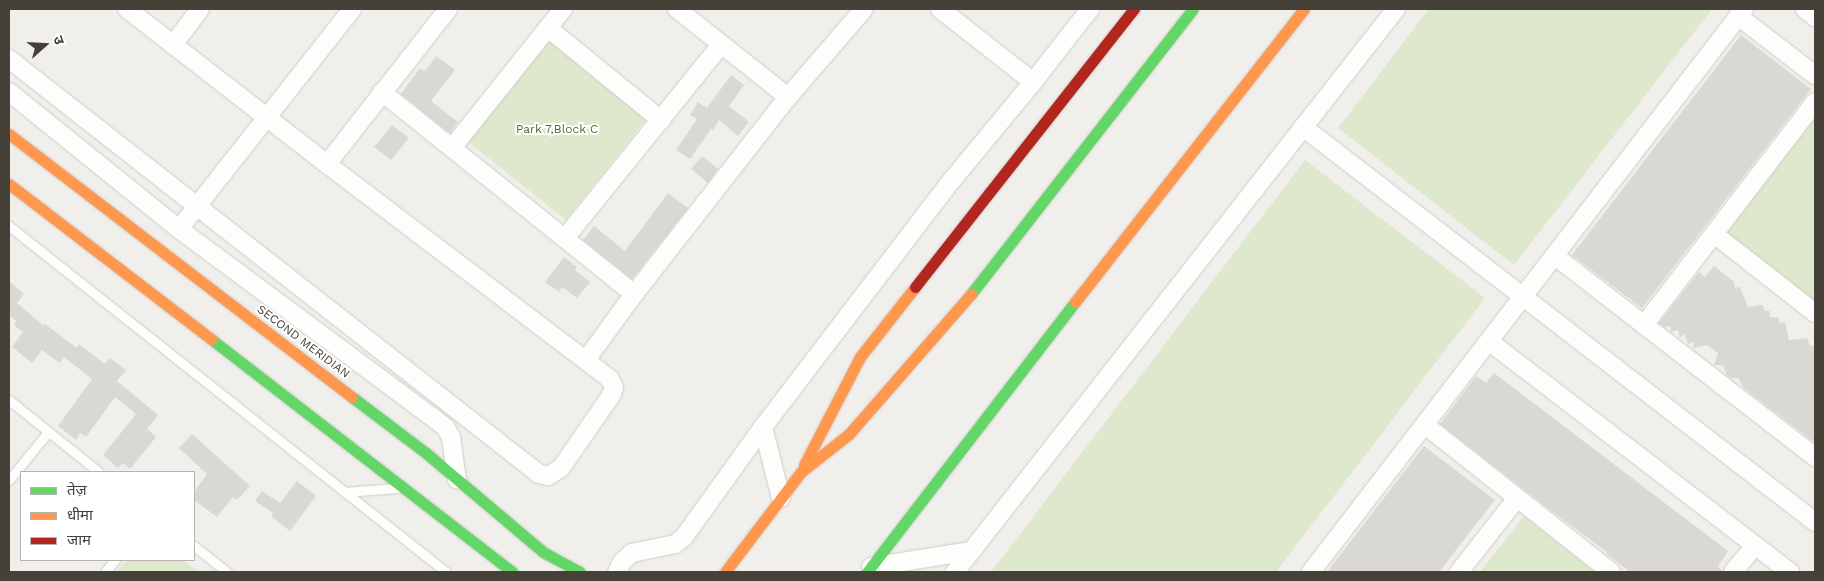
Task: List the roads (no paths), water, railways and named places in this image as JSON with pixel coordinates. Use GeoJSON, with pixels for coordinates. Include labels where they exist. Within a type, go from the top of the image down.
{"type":"FeatureCollection","features":[{"type":"Feature","properties":{"kind":"main road"},"geometry":{"type":"LineString","coordinates":[[725,572],[801,472],[860,357],[1134,9]]}},
{"type":"Feature","properties":{"kind":"main road"},"geometry":{"type":"LineString","coordinates":[[801,472],[849,434],[982,281],[1193,9]]}},
{"type":"Feature","properties":{"kind":"main road"},"geometry":{"type":"LineString","coordinates":[[869,570],[1039,348],[1304,9]]}},
{"type":"Feature","properties":{"kind":"main road","name":"SECOND MERIDIAN"},"geometry":{"type":"LineString","coordinates":[[9,134],[426,453],[543,552],[558,562],[580,572]]}},
{"type":"Feature","properties":{"kind":"main road"},"geometry":{"type":"LineString","coordinates":[[9,184],[513,572]]}},
{"type":"Feature","properties":{"kind":"street"},"geometry":{"type":"LineString","coordinates":[[9,59],[539,474],[548,476],[561,468],[612,394],[614,387],[610,379],[127,9]]}},
{"type":"Feature","properties":{"kind":"street"},"geometry":{"type":"LineString","coordinates":[[173,45],[200,9]]}},
{"type":"Feature","properties":{"kind":"street"},"geometry":{"type":"LineString","coordinates":[[179,229],[352,9]]}},
{"type":"Feature","properties":{"kind":"street"},"geometry":{"type":"LineString","coordinates":[[327,164],[448,9]]}},
{"type":"Feature","properties":{"kind":"street"},"geometry":{"type":"LineString","coordinates":[[452,148],[563,9]]}},
{"type":"Feature","properties":{"kind":"street"},"geometry":{"type":"LineString","coordinates":[[677,9],[788,97]]}},
{"type":"Feature","properties":{"kind":"street"},"geometry":{"type":"LineString","coordinates":[[586,360],[634,294],[788,97],[864,9]]}},
{"type":"Feature","properties":{"kind":"street"},"geometry":{"type":"LineString","coordinates":[[940,9],[1033,82]]}},
{"type":"Feature","properties":{"kind":"street"},"geometry":{"type":"LineString","coordinates":[[617,572],[622,562],[632,553],[675,544],[684,537],[763,427],[952,180],[1090,9]]}},
{"type":"Feature","properties":{"kind":"street"},"geometry":{"type":"LineString","coordinates":[[956,572],[970,551],[1396,9]]}},
{"type":"Feature","properties":{"kind":"street"},"geometry":{"type":"LineString","coordinates":[[1804,9],[1815,17]]}},
{"type":"Feature","properties":{"kind":"street"},"geometry":{"type":"LineString","coordinates":[[1312,572],[1741,12],[1815,75]]}},
{"type":"Feature","properties":{"kind":"street"},"geometry":{"type":"LineString","coordinates":[[548,28],[661,120]]}},
{"type":"Feature","properties":{"kind":"street"},"geometry":{"type":"LineString","coordinates":[[565,238],[721,45]]}},
{"type":"Feature","properties":{"kind":"street"},"geometry":{"type":"LineString","coordinates":[[9,92],[179,229],[446,428],[454,449],[457,480]]}},
{"type":"Feature","properties":{"kind":"street"},"geometry":{"type":"LineString","coordinates":[[382,92],[634,294]]}},
{"type":"Feature","properties":{"kind":"street"},"geometry":{"type":"LineString","coordinates":[[1644,325],[1815,102]]}},
{"type":"Feature","properties":{"kind":"street"},"geometry":{"type":"LineString","coordinates":[[1303,127],[1815,522]]}},
{"type":"Feature","properties":{"kind":"street"},"geometry":{"type":"LineString","coordinates":[[1714,234],[1815,313]]}},
{"type":"Feature","properties":{"kind":"street"},"geometry":{"type":"LineString","coordinates":[[1555,256],[1815,457]]}},
{"type":"Feature","properties":{"kind":"street"},"geometry":{"type":"LineString","coordinates":[[1490,342],[1790,572]]}},
{"type":"Feature","properties":{"kind":"street"},"geometry":{"type":"LineString","coordinates":[[1425,425],[1611,572]]}},
{"type":"Feature","properties":{"kind":"street"},"geometry":{"type":"LineString","coordinates":[[763,427],[780,498]]}},
{"type":"Feature","properties":{"kind":"street"},"geometry":{"type":"LineString","coordinates":[[1459,572],[1517,498]]}},
{"type":"Feature","properties":{"kind":"street"},"geometry":{"type":"LineString","coordinates":[[1733,572],[1755,546]]}},
{"type":"Feature","properties":{"kind":"street"},"geometry":{"type":"LineString","coordinates":[[869,570],[970,551]]}},
{"type":"Feature","properties":{"kind":"lane"},"geometry":{"type":"LineString","coordinates":[[9,226],[446,572]]}},
{"type":"Feature","properties":{"kind":"lane"},"geometry":{"type":"LineString","coordinates":[[9,400],[98,471]]}},
{"type":"Feature","properties":{"kind":"lane"},"geometry":{"type":"LineString","coordinates":[[9,480],[48,432]]}},
{"type":"Feature","properties":{"kind":"lane"},"geometry":{"type":"LineString","coordinates":[[345,492],[404,487]]}},
{"type":"Feature","properties":{"kind":"lane"},"geometry":{"type":"LineString","coordinates":[[195,547],[227,572]]}},
{"type":"Feature","properties":{"kind":"lane"},"geometry":{"type":"LineString","coordinates":[[105,572],[114,561]]}},
{"type":"Feature","properties":{"kind":"park label","name":"Park 7,Block C"},"geometry":{"type":"Point","coordinates":[557,130]}}]}
